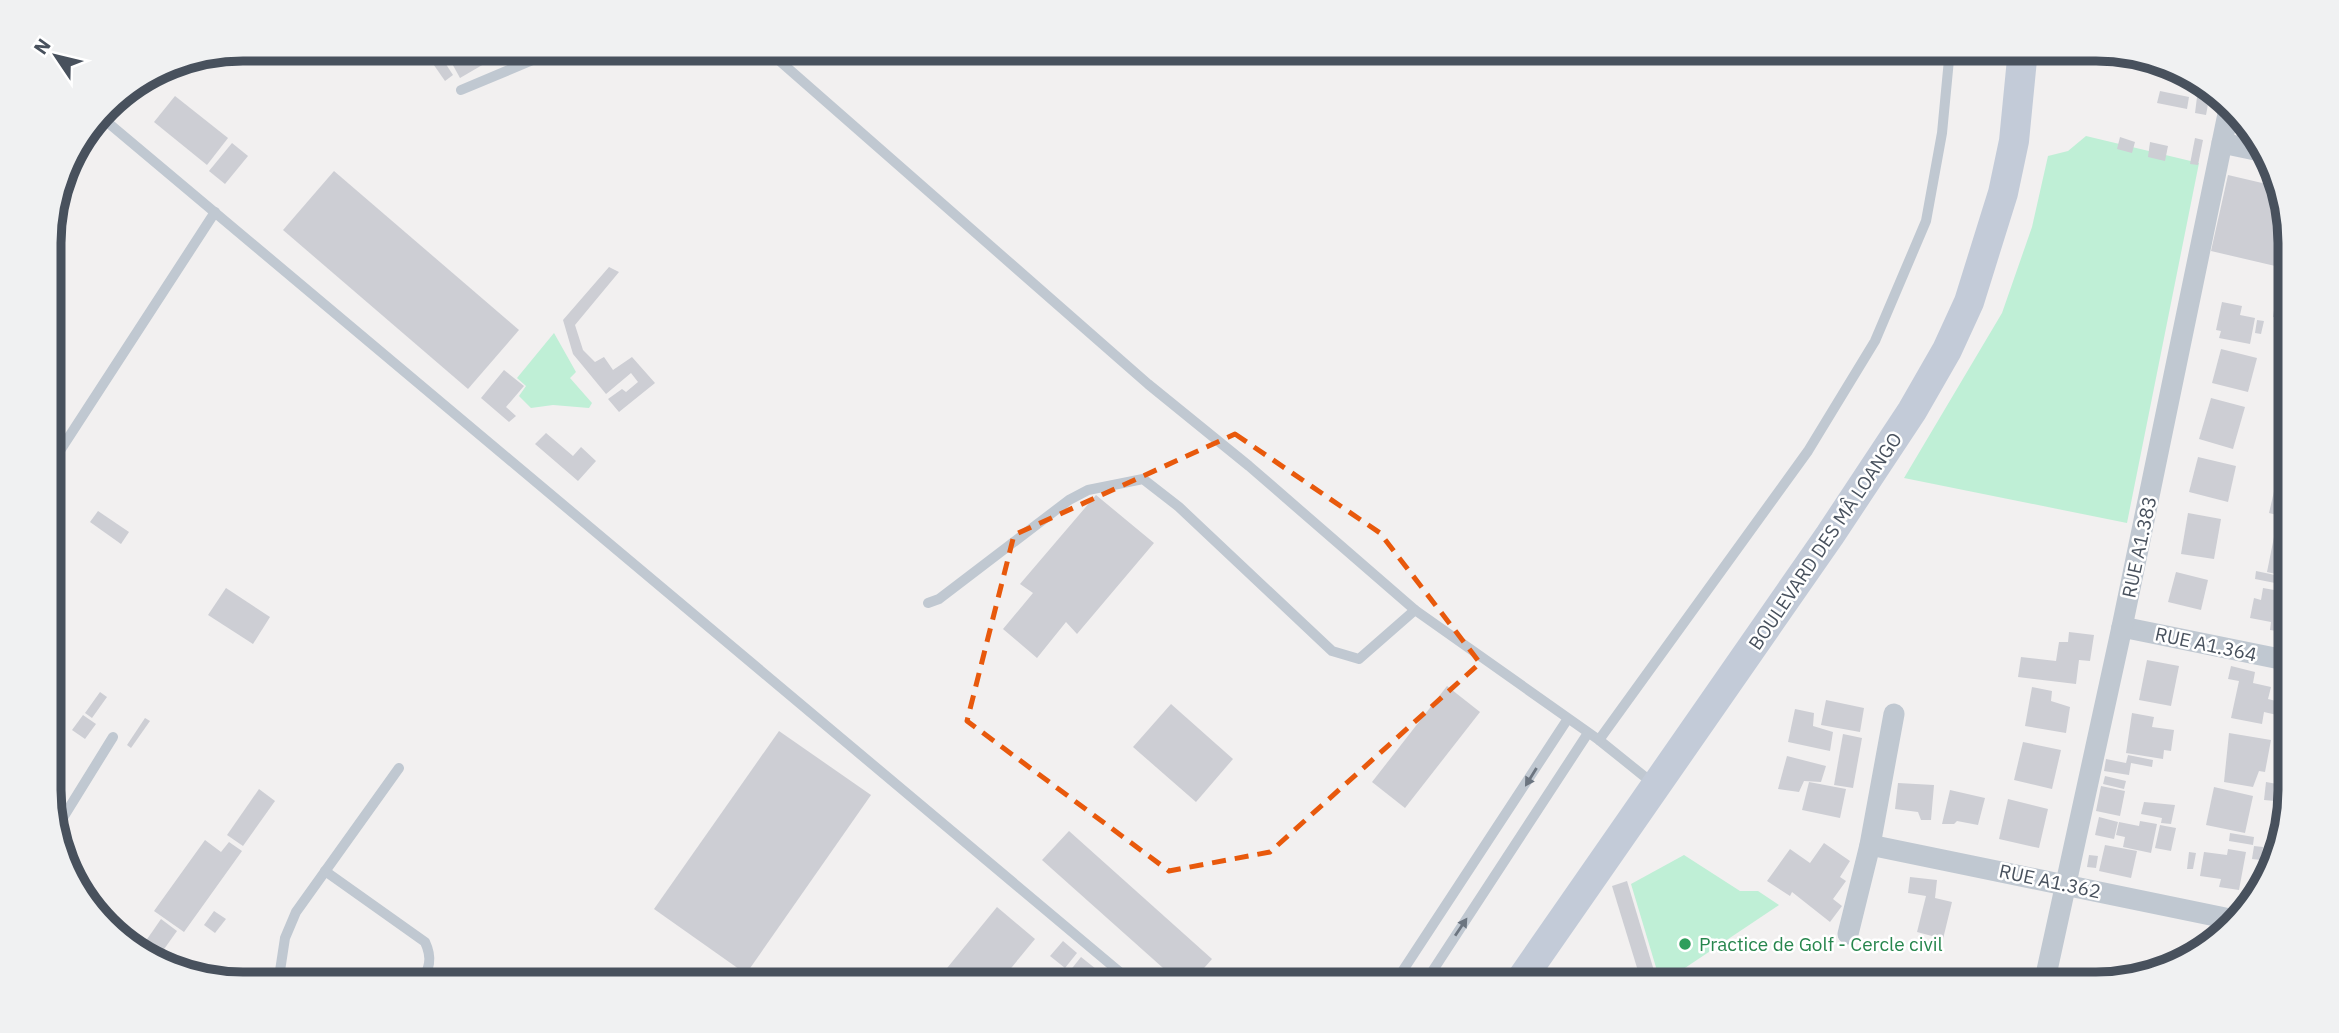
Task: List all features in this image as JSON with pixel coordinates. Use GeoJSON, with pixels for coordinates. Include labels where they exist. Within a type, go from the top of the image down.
{"type":"FeatureCollection","features":[{"type":"Feature","properties":{"kind":"street","name":"BOULEVARD DES MÂ LOANGO"},"geometry":{"type":"LineString","coordinates":[[1527,971],[1830,535],[1912,411],[1947,350],[1969,302],[2003,193],[2014,141],[2022,61]]}},
{"type":"Feature","properties":{"kind":"street","name":"RUE A1.383"},"geometry":{"type":"LineString","coordinates":[[2047,971],[2122,627],[2227,118]]}},
{"type":"Feature","properties":{"kind":"street"},"geometry":{"type":"LineString","coordinates":[[2222,143],[2251,149]]}},
{"type":"Feature","properties":{"kind":"street","name":"RUE A1.364"},"geometry":{"type":"LineString","coordinates":[[2122,627],[2278,659]]}},
{"type":"Feature","properties":{"kind":"street"},"geometry":{"type":"LineString","coordinates":[[1848,934],[1870,845],[1894,714]]}},
{"type":"Feature","properties":{"kind":"street","name":"RUE A1.362"},"geometry":{"type":"LineString","coordinates":[[1870,845],[2225,918]]}},
{"type":"Feature","properties":{"kind":"lane"},"geometry":{"type":"LineString","coordinates":[[461,90],[530,61]]}},
{"type":"Feature","properties":{"kind":"lane"},"geometry":{"type":"LineString","coordinates":[[780,61],[1148,384],[1249,466],[1415,610],[1567,720],[1600,740],[1657,787]]}},
{"type":"Feature","properties":{"kind":"lane"},"geometry":{"type":"LineString","coordinates":[[1600,740],[1808,451],[1875,341],[1926,221],[1942,133],[1949,61]]}},
{"type":"Feature","properties":{"kind":"lane"},"geometry":{"type":"LineString","coordinates":[[107,122],[1119,972]]}},
{"type":"Feature","properties":{"kind":"lane"},"geometry":{"type":"LineString","coordinates":[[62,448],[215,212]]}},
{"type":"Feature","properties":{"kind":"lane"},"geometry":{"type":"LineString","coordinates":[[928,603],[939,599],[1069,500],[1088,490],[1143,479],[1179,507],[1332,651],[1359,659],[1415,610]]}},
{"type":"Feature","properties":{"kind":"lane"},"geometry":{"type":"LineString","coordinates":[[1402,971],[1567,720]]}},
{"type":"Feature","properties":{"kind":"lane"},"geometry":{"type":"LineString","coordinates":[[1431,971],[1588,733]]}},
{"type":"Feature","properties":{"kind":"lane"},"geometry":{"type":"LineString","coordinates":[[64,818],[113,737]]}},
{"type":"Feature","properties":{"kind":"lane"},"geometry":{"type":"LineString","coordinates":[[280,972],[285,938],[296,912],[399,768]]}},
{"type":"Feature","properties":{"kind":"lane"},"geometry":{"type":"LineString","coordinates":[[325,871],[425,942],[430,954],[427,972]]}},
{"type":"Feature","properties":{"kind":"highlighted area"},"geometry":{"type":"Polygon","coordinates":[[[1235,434],[1380,533],[1480,663],[1270,852],[1169,871],[967,721],[1014,535],[1235,434]]]}},
{"type":"Feature","properties":{"kind":"green space"},"geometry":{"type":"Polygon","coordinates":[[[2086,136],[2199,163],[2127,523],[1904,478],[2002,313],[2032,227],[2048,156],[2068,151],[2086,136]]]}},
{"type":"Feature","properties":{"kind":"green space"},"geometry":{"type":"Polygon","coordinates":[[[554,333],[576,372],[570,378],[592,403],[589,408],[553,405],[531,408],[519,396],[526,386],[517,378],[554,333]]]}},
{"type":"Feature","properties":{"kind":"green space","name":"Practice de Golf - Cercle civil"},"geometry":{"type":"Polygon","coordinates":[[[1684,855],[1740,891],[1758,891],[1779,905],[1680,971],[1657,971],[1631,884],[1684,855]]]}},
{"type":"Feature","properties":{"kind":"building"},"geometry":{"type":"Polygon","coordinates":[[[431,61],[444,61],[453,75],[445,81],[431,61]]]}},
{"type":"Feature","properties":{"kind":"building"},"geometry":{"type":"Polygon","coordinates":[[[451,61],[482,61],[484,64],[460,78],[451,61]]]}},
{"type":"Feature","properties":{"kind":"building"},"geometry":{"type":"Polygon","coordinates":[[[2160,91],[2189,97],[2187,109],[2157,103],[2160,91]]]}},
{"type":"Feature","properties":{"kind":"building"},"geometry":{"type":"Polygon","coordinates":[[[175,96],[228,138],[207,165],[154,122],[175,96]]]}},
{"type":"Feature","properties":{"kind":"building"},"geometry":{"type":"Polygon","coordinates":[[[2197,97],[2209,101],[2206,115],[2195,113],[2197,97]]]}},
{"type":"Feature","properties":{"kind":"building"},"geometry":{"type":"Polygon","coordinates":[[[2120,137],[2135,142],[2132,153],[2117,149],[2120,137]]]}},
{"type":"Feature","properties":{"kind":"building"},"geometry":{"type":"Polygon","coordinates":[[[2195,138],[2203,140],[2198,165],[2190,164],[2195,138]]]}},
{"type":"Feature","properties":{"kind":"building"},"geometry":{"type":"Polygon","coordinates":[[[2150,142],[2168,146],[2165,161],[2148,157],[2150,142]]]}},
{"type":"Feature","properties":{"kind":"building"},"geometry":{"type":"Polygon","coordinates":[[[232,143],[248,156],[225,184],[209,171],[232,143]]]}},
{"type":"Feature","properties":{"kind":"building"},"geometry":{"type":"Polygon","coordinates":[[[334,171],[519,330],[468,389],[283,230],[334,171]]]}},
{"type":"Feature","properties":{"kind":"building"},"geometry":{"type":"Polygon","coordinates":[[[2228,175],[2268,184],[2276,220],[2278,267],[2211,251],[2228,175]]]}},
{"type":"Feature","properties":{"kind":"building"},"geometry":{"type":"Polygon","coordinates":[[[609,267],[619,272],[575,325],[583,350],[595,362],[604,357],[613,370],[632,357],[655,383],[619,412],[608,399],[622,389],[626,392],[638,382],[631,373],[606,394],[573,354],[563,320],[609,267]]]}},
{"type":"Feature","properties":{"kind":"building"},"geometry":{"type":"Polygon","coordinates":[[[2222,302],[2242,306],[2240,315],[2255,318],[2250,344],[2219,338],[2221,331],[2216,330],[2222,302]]]}},
{"type":"Feature","properties":{"kind":"building"},"geometry":{"type":"Polygon","coordinates":[[[2275,304],[2278,304],[2278,318],[2273,317],[2275,304]]]}},
{"type":"Feature","properties":{"kind":"building"},"geometry":{"type":"Polygon","coordinates":[[[2257,320],[2264,321],[2261,334],[2255,333],[2257,320]]]}},
{"type":"Feature","properties":{"kind":"building"},"geometry":{"type":"Polygon","coordinates":[[[2221,349],[2257,358],[2248,392],[2212,383],[2221,349]]]}},
{"type":"Feature","properties":{"kind":"building"},"geometry":{"type":"Polygon","coordinates":[[[504,370],[524,386],[506,407],[516,416],[509,422],[481,398],[504,370]]]}},
{"type":"Feature","properties":{"kind":"building"},"geometry":{"type":"Polygon","coordinates":[[[2211,398],[2245,407],[2233,449],[2199,439],[2211,398]]]}},
{"type":"Feature","properties":{"kind":"building"},"geometry":{"type":"Polygon","coordinates":[[[546,433],[573,456],[581,447],[596,461],[578,481],[535,444],[546,433]]]}},
{"type":"Feature","properties":{"kind":"building"},"geometry":{"type":"Polygon","coordinates":[[[2198,457],[2236,466],[2228,502],[2189,492],[2198,457]]]}},
{"type":"Feature","properties":{"kind":"building"},"geometry":{"type":"Polygon","coordinates":[[[2278,474],[2278,515],[2269,513],[2278,474]]]}},
{"type":"Feature","properties":{"kind":"building"},"geometry":{"type":"Polygon","coordinates":[[[1096,495],[1154,543],[1077,634],[1066,622],[1037,658],[1003,629],[1033,593],[1020,584],[1096,495]]]}},
{"type":"Feature","properties":{"kind":"building"},"geometry":{"type":"Polygon","coordinates":[[[98,511],[129,532],[121,544],[90,522],[98,511]]]}},
{"type":"Feature","properties":{"kind":"building"},"geometry":{"type":"Polygon","coordinates":[[[2188,513],[2221,519],[2214,559],[2181,554],[2188,513]]]}},
{"type":"Feature","properties":{"kind":"building"},"geometry":{"type":"Polygon","coordinates":[[[2275,532],[2278,533],[2278,574],[2267,572],[2275,532]]]}},
{"type":"Feature","properties":{"kind":"building"},"geometry":{"type":"Polygon","coordinates":[[[2256,571],[2278,576],[2278,631],[2270,630],[2271,622],[2250,618],[2254,598],[2261,600],[2263,588],[2274,590],[2275,583],[2255,579],[2256,571]]]}},
{"type":"Feature","properties":{"kind":"building"},"geometry":{"type":"Polygon","coordinates":[[[2176,572],[2208,580],[2201,610],[2168,602],[2176,572]]]}},
{"type":"Feature","properties":{"kind":"building"},"geometry":{"type":"Polygon","coordinates":[[[226,588],[270,617],[253,644],[208,615],[226,588]]]}},
{"type":"Feature","properties":{"kind":"building"},"geometry":{"type":"Polygon","coordinates":[[[2069,632],[2094,635],[2090,661],[2079,660],[2076,684],[2018,677],[2021,657],[2056,661],[2059,642],[2068,642],[2069,632]]]}},
{"type":"Feature","properties":{"kind":"building"},"geometry":{"type":"Polygon","coordinates":[[[2147,660],[2179,666],[2171,706],[2139,700],[2147,660]]]}},
{"type":"Feature","properties":{"kind":"building"},"geometry":{"type":"Polygon","coordinates":[[[2231,666],[2255,672],[2253,683],[2271,687],[2268,699],[2278,702],[2277,715],[2264,712],[2262,724],[2231,718],[2239,681],[2228,679],[2231,666]]]}},
{"type":"Feature","properties":{"kind":"building"},"geometry":{"type":"Polygon","coordinates":[[[1447,686],[1480,712],[1405,808],[1372,782],[1447,686]]]}},
{"type":"Feature","properties":{"kind":"building"},"geometry":{"type":"Polygon","coordinates":[[[2032,687],[2052,691],[2051,701],[2070,707],[2066,733],[2025,726],[2032,687]]]}},
{"type":"Feature","properties":{"kind":"building"},"geometry":{"type":"Polygon","coordinates":[[[100,692],[107,697],[92,718],[85,713],[100,692]]]}},
{"type":"Feature","properties":{"kind":"building"},"geometry":{"type":"Polygon","coordinates":[[[1826,700],[1864,708],[1860,732],[1821,725],[1826,700]]]}},
{"type":"Feature","properties":{"kind":"building"},"geometry":{"type":"Polygon","coordinates":[[[1171,704],[1233,759],[1196,802],[1133,747],[1171,704]]]}},
{"type":"Feature","properties":{"kind":"building"},"geometry":{"type":"Polygon","coordinates":[[[1795,709],[1814,713],[1813,726],[1833,732],[1830,751],[1788,742],[1795,709]]]}},
{"type":"Feature","properties":{"kind":"building"},"geometry":{"type":"Polygon","coordinates":[[[2132,713],[2154,717],[2152,727],[2174,730],[2171,751],[2164,750],[2163,759],[2126,753],[2132,713]]]}},
{"type":"Feature","properties":{"kind":"building"},"geometry":{"type":"Polygon","coordinates":[[[83,715],[96,724],[85,739],[72,730],[83,715]]]}},
{"type":"Feature","properties":{"kind":"building"},"geometry":{"type":"Polygon","coordinates":[[[145,718],[150,721],[131,748],[127,745],[145,718]]]}},
{"type":"Feature","properties":{"kind":"building"},"geometry":{"type":"Polygon","coordinates":[[[779,731],[871,795],[748,972],[743,972],[654,909],[779,731]]]}},
{"type":"Feature","properties":{"kind":"building"},"geometry":{"type":"Polygon","coordinates":[[[2229,733],[2271,740],[2265,772],[2259,771],[2253,787],[2224,782],[2229,733]]]}},
{"type":"Feature","properties":{"kind":"building"},"geometry":{"type":"Polygon","coordinates":[[[1843,734],[1862,738],[1853,788],[1834,785],[1843,734]]]}},
{"type":"Feature","properties":{"kind":"building"},"geometry":{"type":"Polygon","coordinates":[[[2023,742],[2061,750],[2052,789],[2014,780],[2023,742]]]}},
{"type":"Feature","properties":{"kind":"building"},"geometry":{"type":"Polygon","coordinates":[[[2128,755],[2153,760],[2152,767],[2131,763],[2129,775],[2104,771],[2106,759],[2126,763],[2128,755]]]}},
{"type":"Feature","properties":{"kind":"building"},"geometry":{"type":"Polygon","coordinates":[[[1787,756],[1826,766],[1821,782],[1804,781],[1799,792],[1778,789],[1787,756]]]}},
{"type":"Feature","properties":{"kind":"building"},"geometry":{"type":"Polygon","coordinates":[[[2105,776],[2126,781],[2124,789],[2103,784],[2105,776]]]}},
{"type":"Feature","properties":{"kind":"building"},"geometry":{"type":"Polygon","coordinates":[[[1809,782],[1846,789],[1840,818],[1802,810],[1809,782]]]}},
{"type":"Feature","properties":{"kind":"building"},"geometry":{"type":"Polygon","coordinates":[[[2266,782],[2277,784],[2275,801],[2264,800],[2266,782]]]}},
{"type":"Feature","properties":{"kind":"building"},"geometry":{"type":"Polygon","coordinates":[[[1898,783],[1934,785],[1931,820],[1921,820],[1918,812],[1895,809],[1898,783]]]}},
{"type":"Feature","properties":{"kind":"building"},"geometry":{"type":"Polygon","coordinates":[[[2101,786],[2125,791],[2120,816],[2096,811],[2101,786]]]}},
{"type":"Feature","properties":{"kind":"building"},"geometry":{"type":"Polygon","coordinates":[[[2214,787],[2253,796],[2245,833],[2206,825],[2214,787]]]}},
{"type":"Feature","properties":{"kind":"building"},"geometry":{"type":"Polygon","coordinates":[[[259,789],[275,801],[243,846],[227,835],[259,789]]]}},
{"type":"Feature","properties":{"kind":"building"},"geometry":{"type":"Polygon","coordinates":[[[1950,790],[1985,798],[1978,825],[1957,821],[1954,824],[1942,824],[1950,790]]]}},
{"type":"Feature","properties":{"kind":"building"},"geometry":{"type":"Polygon","coordinates":[[[2008,799],[2048,809],[2039,848],[1999,839],[2008,799]]]}},
{"type":"Feature","properties":{"kind":"building"},"geometry":{"type":"Polygon","coordinates":[[[2144,802],[2175,805],[2171,824],[2161,823],[2162,818],[2141,814],[2144,802]]]}},
{"type":"Feature","properties":{"kind":"building"},"geometry":{"type":"Polygon","coordinates":[[[2099,817],[2118,822],[2114,839],[2095,835],[2099,817]]]}},
{"type":"Feature","properties":{"kind":"building"},"geometry":{"type":"Polygon","coordinates":[[[2140,821],[2157,824],[2151,853],[2123,847],[2125,837],[2116,835],[2119,822],[2139,826],[2140,821]]]}},
{"type":"Feature","properties":{"kind":"building"},"geometry":{"type":"Polygon","coordinates":[[[2160,825],[2176,828],[2171,851],[2155,848],[2160,825]]]}},
{"type":"Feature","properties":{"kind":"building"},"geometry":{"type":"Polygon","coordinates":[[[1069,831],[1212,959],[1201,971],[1167,972],[1042,860],[1069,831]]]}},
{"type":"Feature","properties":{"kind":"building"},"geometry":{"type":"Polygon","coordinates":[[[2230,833],[2254,837],[2253,845],[2229,841],[2230,833]]]}},
{"type":"Feature","properties":{"kind":"building"},"geometry":{"type":"Polygon","coordinates":[[[205,840],[221,852],[229,842],[242,851],[184,932],[154,911],[205,840]]]}},
{"type":"Feature","properties":{"kind":"building"},"geometry":{"type":"Polygon","coordinates":[[[1824,843],[1850,861],[1840,877],[1846,881],[1833,899],[1842,906],[1830,922],[1792,892],[1790,896],[1767,881],[1790,849],[1810,863],[1824,843]]]}},
{"type":"Feature","properties":{"kind":"building"},"geometry":{"type":"Polygon","coordinates":[[[2105,845],[2137,851],[2131,878],[2099,871],[2105,845]]]}},
{"type":"Feature","properties":{"kind":"building"},"geometry":{"type":"Polygon","coordinates":[[[2254,846],[2263,847],[2261,860],[2252,859],[2254,846]]]}},
{"type":"Feature","properties":{"kind":"building"},"geometry":{"type":"Polygon","coordinates":[[[2228,849],[2246,852],[2239,890],[2219,887],[2221,879],[2200,876],[2204,852],[2227,855],[2228,849]]]}},
{"type":"Feature","properties":{"kind":"building"},"geometry":{"type":"Polygon","coordinates":[[[2189,852],[2196,853],[2193,869],[2187,869],[2189,852]]]}},
{"type":"Feature","properties":{"kind":"building"},"geometry":{"type":"Polygon","coordinates":[[[2089,855],[2098,856],[2096,868],[2087,867],[2089,855]]]}},
{"type":"Feature","properties":{"kind":"building"},"geometry":{"type":"Polygon","coordinates":[[[1910,877],[1937,880],[1935,898],[1952,902],[1943,939],[1917,932],[1926,896],[1908,893],[1910,877]]]}},
{"type":"Feature","properties":{"kind":"building"},"geometry":{"type":"Polygon","coordinates":[[[1627,881],[1654,971],[1638,971],[1612,886],[1627,881]]]}},
{"type":"Feature","properties":{"kind":"building"},"geometry":{"type":"Polygon","coordinates":[[[997,907],[1035,939],[1008,972],[944,972],[997,907]]]}},
{"type":"Feature","properties":{"kind":"building"},"geometry":{"type":"Polygon","coordinates":[[[214,911],[226,919],[215,933],[204,925],[214,911]]]}},
{"type":"Feature","properties":{"kind":"building"},"geometry":{"type":"Polygon","coordinates":[[[161,919],[177,931],[162,952],[145,942],[161,919]]]}},
{"type":"Feature","properties":{"kind":"building"},"geometry":{"type":"Polygon","coordinates":[[[1063,941],[1077,953],[1065,968],[1050,956],[1063,941]]]}},
{"type":"Feature","properties":{"kind":"building"},"geometry":{"type":"Polygon","coordinates":[[[1081,957],[1099,972],[1069,972],[1081,957]]]}},
{"type":"Feature","properties":{"kind":"place","name":"Practice de Golf - Cercle civil"},"geometry":{"type":"Point","coordinates":[1685,944]}}]}
